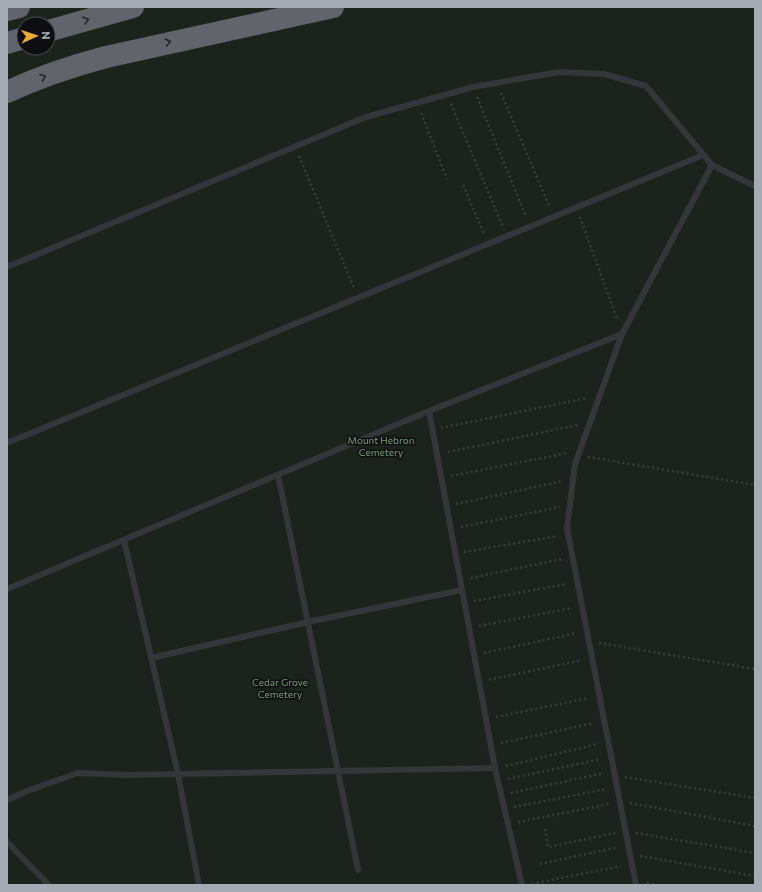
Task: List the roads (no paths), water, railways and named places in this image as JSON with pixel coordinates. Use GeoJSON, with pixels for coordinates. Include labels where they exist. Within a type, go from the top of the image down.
{"type":"FeatureCollection","features":[{"type":"Feature","properties":{"kind":"highway"},"geometry":{"type":"LineString","coordinates":[[7,10],[19,7]]}},
{"type":"Feature","properties":{"kind":"highway"},"geometry":{"type":"LineString","coordinates":[[56,29],[133,7]]}},
{"type":"Feature","properties":{"kind":"highway"},"geometry":{"type":"LineString","coordinates":[[299,14],[326,7]]}},
{"type":"Feature","properties":{"kind":"highway"},"geometry":{"type":"LineString","coordinates":[[7,92],[51,74],[106,57],[333,7]]}},
{"type":"Feature","properties":{"kind":"lane"},"geometry":{"type":"LineString","coordinates":[[7,267],[366,117],[473,88],[558,72],[604,74],[646,86],[712,165],[755,186]]}},
{"type":"Feature","properties":{"kind":"lane"},"geometry":{"type":"LineString","coordinates":[[7,443],[703,154]]}},
{"type":"Feature","properties":{"kind":"lane"},"geometry":{"type":"LineString","coordinates":[[636,885],[567,528],[575,464],[622,334],[712,165]]}},
{"type":"Feature","properties":{"kind":"lane"},"geometry":{"type":"LineString","coordinates":[[7,589],[429,411],[622,334]]}},
{"type":"Feature","properties":{"kind":"lane"},"geometry":{"type":"LineString","coordinates":[[429,411],[491,746],[522,885]]}},
{"type":"Feature","properties":{"kind":"lane"},"geometry":{"type":"LineString","coordinates":[[278,475],[358,870]]}},
{"type":"Feature","properties":{"kind":"lane"},"geometry":{"type":"LineString","coordinates":[[124,540],[178,774],[199,885]]}},
{"type":"Feature","properties":{"kind":"lane"},"geometry":{"type":"LineString","coordinates":[[151,658],[308,622],[462,590]]}},
{"type":"Feature","properties":{"kind":"lane"},"geometry":{"type":"LineString","coordinates":[[7,800],[27,791],[78,773],[128,775],[496,768]]}},
{"type":"Feature","properties":{"kind":"lane"},"geometry":{"type":"LineString","coordinates":[[7,842],[49,885]]}},
{"type":"Feature","properties":{"kind":"park label","name":"Mount Hebron Cemetery"},"geometry":{"type":"Point","coordinates":[381,446]}},
{"type":"Feature","properties":{"kind":"park label","name":"Cedar Grove Cemetery"},"geometry":{"type":"Point","coordinates":[280,688]}}]}
